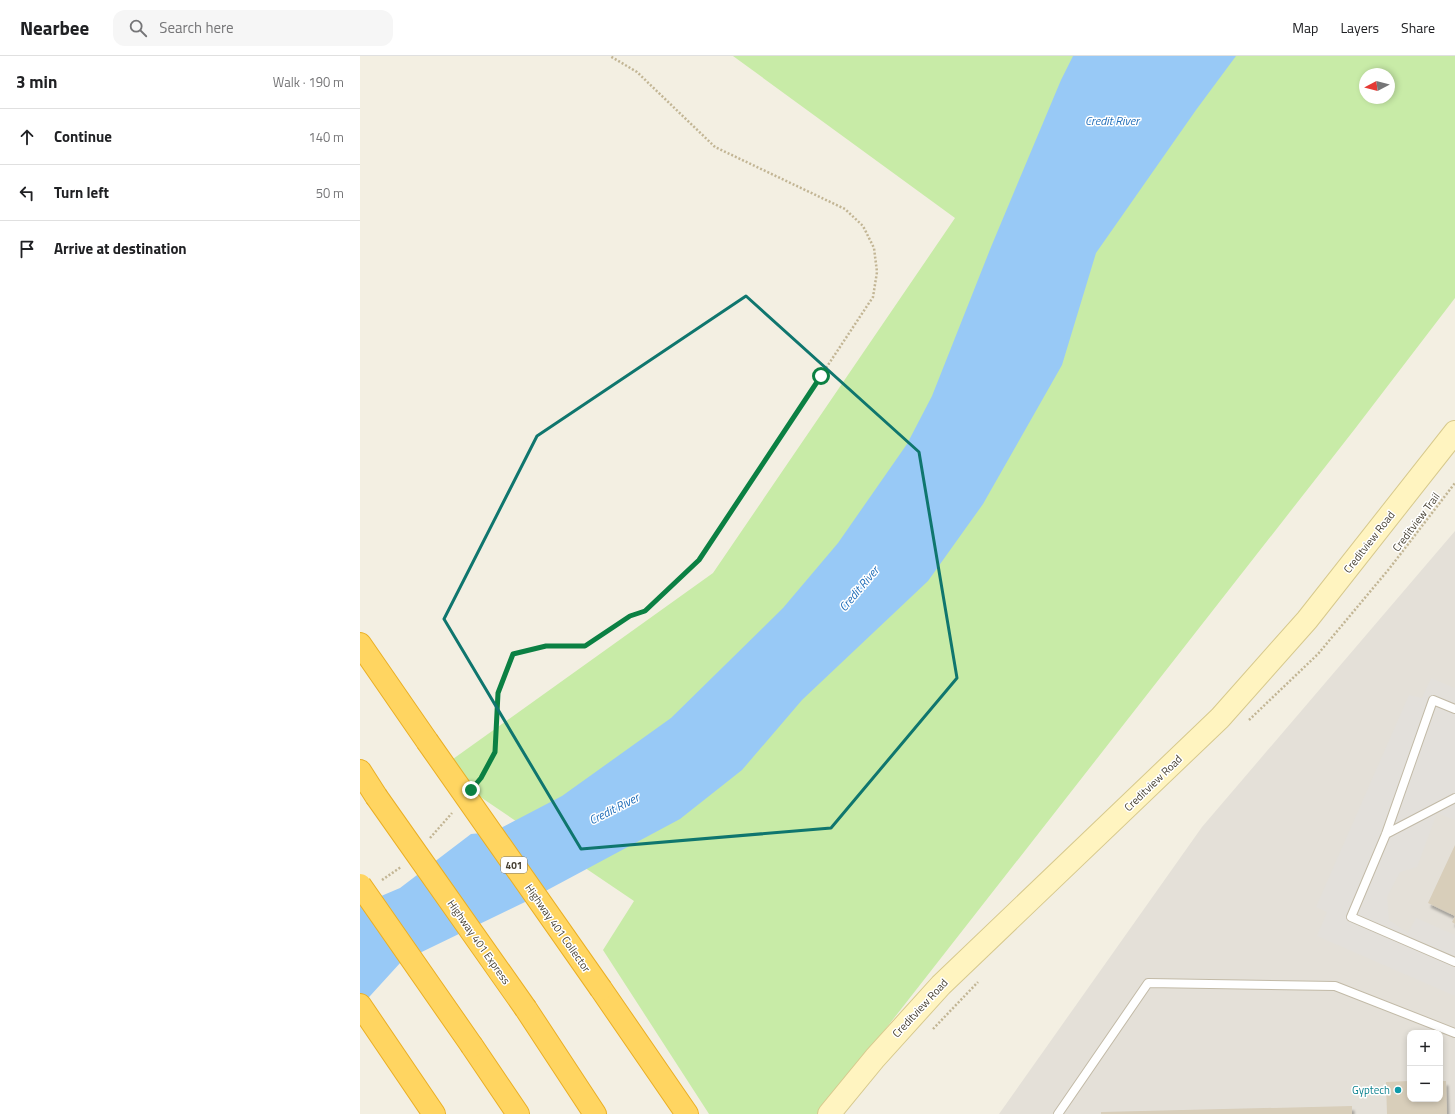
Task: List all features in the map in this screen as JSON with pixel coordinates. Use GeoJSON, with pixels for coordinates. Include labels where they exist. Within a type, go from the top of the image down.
{"type":"FeatureCollection","features":[{"type":"Feature","properties":{"kind":"highway","name":"Highway 401 Collector"},"geometry":{"type":"LineString","coordinates":[[360,644],[687,1114]]}},
{"type":"Feature","properties":{"kind":"highway","name":"Highway 401 Express"},"geometry":{"type":"LineString","coordinates":[[360,771],[526,1009],[595,1114]]}},
{"type":"Feature","properties":{"kind":"highway"},"geometry":{"type":"LineString","coordinates":[[369,884],[472,1046],[518,1114]]}},
{"type":"Feature","properties":{"kind":"highway"},"geometry":{"type":"LineString","coordinates":[[360,1006],[434,1114]]}},
{"type":"Feature","properties":{"kind":"main road","name":"Creditview Road"},"geometry":{"type":"LineString","coordinates":[[829,1114],[875,1058],[940,985],[1220,718],[1307,620],[1455,432]]}},
{"type":"Feature","properties":{"kind":"lane"},"geometry":{"type":"LineString","coordinates":[[1455,709],[1433,700],[1386,834],[1351,917],[1455,962]]}},
{"type":"Feature","properties":{"kind":"lane"},"geometry":{"type":"LineString","coordinates":[[1386,834],[1455,798]]}},
{"type":"Feature","properties":{"kind":"lane"},"geometry":{"type":"LineString","coordinates":[[1058,1114],[1148,983],[1335,986],[1455,1033]]}},
{"type":"Feature","properties":{"kind":"path"},"geometry":{"type":"LineString","coordinates":[[476,784],[481,778],[495,752],[498,693],[513,654],[546,646],[585,646],[630,616],[645,611],[699,560],[873,297],[877,272],[874,248],[863,226],[845,209],[716,146],[638,72],[610,56]]}},
{"type":"Feature","properties":{"kind":"path","name":"Creditview Trail"},"geometry":{"type":"LineString","coordinates":[[1389,570],[1455,483]]}},
{"type":"Feature","properties":{"kind":"path"},"geometry":{"type":"LineString","coordinates":[[426,842],[456,807]]}},
{"type":"Feature","properties":{"kind":"path"},"geometry":{"type":"LineString","coordinates":[[369,884],[405,864]]}},
{"type":"Feature","properties":{"kind":"highlighted area"},"geometry":{"type":"Polygon","coordinates":[[[746,296],[919,452],[957,678],[831,828],[581,849],[444,619],[537,436],[746,296]]]}},
{"type":"Feature","properties":{"kind":"shaded area"},"geometry":{"type":"Polygon","coordinates":[[[1455,531],[1455,1114],[999,1114],[1202,827],[1455,531]]]}},
{"type":"Feature","properties":{"kind":"shaded area"},"geometry":{"type":"Polygon","coordinates":[[[1431,678],[1455,688],[1455,820],[1437,813],[1417,867],[1400,872],[1387,897],[1389,920],[1408,933],[1416,918],[1455,935],[1455,996],[1317,936],[1327,912],[1316,907],[1409,695],[1422,698],[1431,678]]]}},
{"type":"Feature","properties":{"kind":"green space"},"geometry":{"type":"Polygon","coordinates":[[[733,56],[1455,56],[1455,298],[1354,430],[819,1114],[709,1114],[603,950],[634,901],[439,769],[713,573],[955,218],[733,56]]]}},
{"type":"Feature","properties":{"kind":"water","name":"Credit River"},"geometry":{"type":"Polygon","coordinates":[[[1073,56],[1236,56],[1196,110],[1096,253],[1062,365],[983,504],[928,581],[802,700],[742,770],[680,819],[525,902],[401,962],[360,1007],[360,905],[400,888],[471,834],[493,832],[562,796],[671,718],[783,608],[838,543],[907,444],[932,396],[991,247],[1061,80],[1073,56]]]}},
{"type":"Feature","properties":{"kind":"building"},"geometry":{"type":"Polygon","coordinates":[[[1455,845],[1455,916],[1428,903],[1455,845]]]}},
{"type":"Feature","properties":{"kind":"building"},"geometry":{"type":"Polygon","coordinates":[[[1455,916],[1455,924],[1452,922],[1455,916]]]}},
{"type":"Feature","properties":{"kind":"building","name":"Gyptech"},"geometry":{"type":"Polygon","coordinates":[[[1407,1081],[1407,1102],[1443,1102],[1443,1081],[1446,1081],[1447,1114],[1387,1114],[1386,1082],[1407,1081]]]}},
{"type":"Feature","properties":{"kind":"building","name":"Gyptech"},"geometry":{"type":"Polygon","coordinates":[[[1352,1106],[1352,1114],[1101,1114],[1101,1112],[1352,1106]]]}},
{"type":"Feature","properties":{"kind":"place","name":"Gyptech"},"geometry":{"type":"Point","coordinates":[1398,1090]}},
{"type":"Feature","properties":{"kind":"route"},"geometry":{"type":"LineString","coordinates":[[471,790],[481,778],[495,752],[498,693],[513,654],[546,646],[585,646],[630,616],[645,611],[699,560],[821,376]]}}]}
